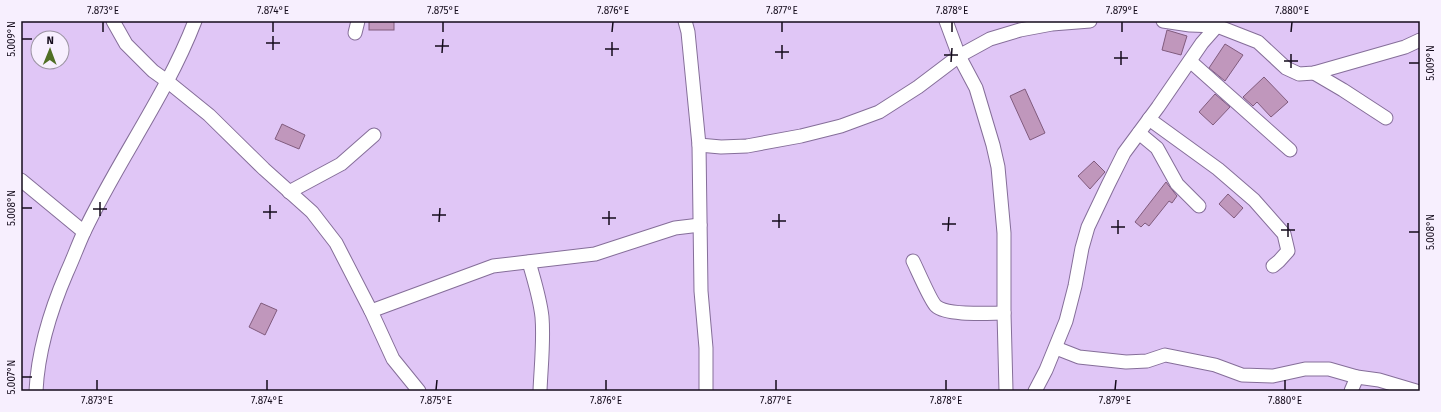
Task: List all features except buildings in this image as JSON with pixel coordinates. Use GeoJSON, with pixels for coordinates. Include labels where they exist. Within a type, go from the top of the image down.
{"type":"FeatureCollection","features":[{"type":"Feature","properties":{"kind":"street"},"geometry":{"type":"LineString","coordinates":[[113,21],[126,44],[153,71],[209,115],[289,192],[312,212],[336,243],[371,311],[393,359],[419,391]]}},
{"type":"Feature","properties":{"kind":"street"},"geometry":{"type":"LineString","coordinates":[[36,391],[37,378],[48,324],[59,291],[84,232],[155,106],[187,41],[195,21]]}},
{"type":"Feature","properties":{"kind":"street"},"geometry":{"type":"LineString","coordinates":[[685,21],[688,32],[699,145],[701,291],[706,348],[706,391]]}},
{"type":"Feature","properties":{"kind":"street"},"geometry":{"type":"LineString","coordinates":[[946,21],[959,56],[976,88],[998,167],[1004,233],[1006,391]]}},
{"type":"Feature","properties":{"kind":"street"},"geometry":{"type":"LineString","coordinates":[[699,145],[720,147],[747,146],[801,136],[841,126],[879,112],[918,87],[959,56],[990,39],[1020,30],[1052,24],[1090,21]]}},
{"type":"Feature","properties":{"kind":"street"},"geometry":{"type":"LineString","coordinates":[[1163,21],[1190,25],[1218,23],[1258,42],[1286,68],[1299,74],[1314,73],[1405,47],[1420,40]]}},
{"type":"Feature","properties":{"kind":"street"},"geometry":{"type":"LineString","coordinates":[[1035,391],[1056,348],[1066,321],[1088,227],[1124,153],[1202,43],[1218,23]]}},
{"type":"Feature","properties":{"kind":"street"},"geometry":{"type":"LineString","coordinates":[[1190,61],[1290,150]]}},
{"type":"Feature","properties":{"kind":"street"},"geometry":{"type":"LineString","coordinates":[[1314,73],[1386,118]]}},
{"type":"Feature","properties":{"kind":"street"},"geometry":{"type":"LineString","coordinates":[[1149,119],[1218,169],[1254,200],[1277,225],[1284,234],[1288,251],[1273,266]]}},
{"type":"Feature","properties":{"kind":"street"},"geometry":{"type":"LineString","coordinates":[[1139,133],[1157,148],[1177,184],[1199,206]]}},
{"type":"Feature","properties":{"kind":"street"},"geometry":{"type":"LineString","coordinates":[[289,192],[341,164],[374,135]]}},
{"type":"Feature","properties":{"kind":"street"},"geometry":{"type":"LineString","coordinates":[[21,180],[84,232]]}},
{"type":"Feature","properties":{"kind":"street"},"geometry":{"type":"LineString","coordinates":[[371,311],[493,266],[595,254],[675,228],[700,225]]}},
{"type":"Feature","properties":{"kind":"street"},"geometry":{"type":"LineString","coordinates":[[913,261],[935,306],[943,310],[959,313],[1004,313]]}},
{"type":"Feature","properties":{"kind":"street"},"geometry":{"type":"LineString","coordinates":[[529,262],[542,316],[540,391]]}},
{"type":"Feature","properties":{"kind":"street"},"geometry":{"type":"LineString","coordinates":[[1056,348],[1079,357],[1126,362],[1147,361],[1165,355],[1215,365],[1242,374],[1273,376],[1305,368],[1329,369],[1379,380],[1416,391]]}},
{"type":"Feature","properties":{"kind":"street"},"geometry":{"type":"LineString","coordinates":[[1351,391],[1357,376]]}}]}
